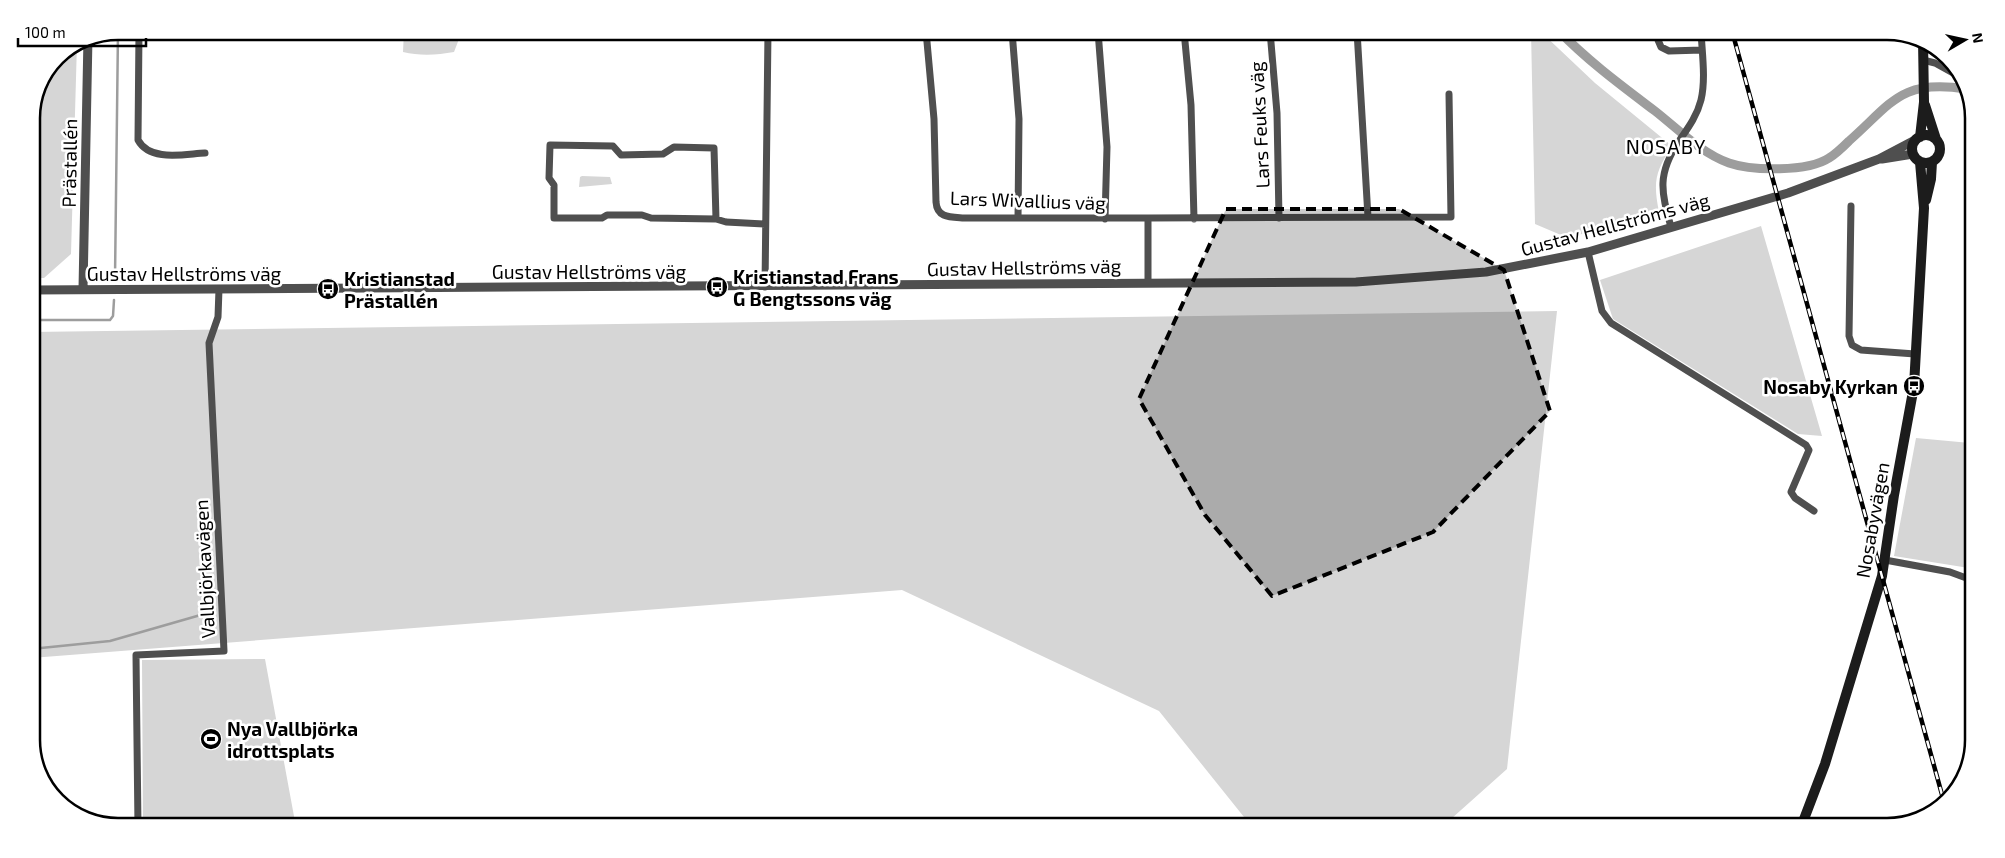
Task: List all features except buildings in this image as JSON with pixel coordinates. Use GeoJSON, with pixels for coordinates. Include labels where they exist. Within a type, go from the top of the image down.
{"type":"FeatureCollection","features":[{"type":"Feature","properties":{"kind":"main road"},"geometry":{"type":"LineString","coordinates":[[1923,49],[1924,98],[1918,138],[1912,146],[1916,158],[1932,162],[1940,151],[1924,98]]}},
{"type":"Feature","properties":{"kind":"main road"},"geometry":{"type":"LineString","coordinates":[[1918,138],[1928,136],[1936,139]]}},
{"type":"Feature","properties":{"kind":"main road","name":"Nosabyvägen"},"geometry":{"type":"LineString","coordinates":[[1916,158],[1924,208]]}},
{"type":"Feature","properties":{"kind":"main road","name":"Nosabyvägen"},"geometry":{"type":"LineString","coordinates":[[1805,818],[1826,764],[1882,576],[1894,495],[1914,386],[1924,208],[1931,179],[1932,162]]}},
{"type":"Feature","properties":{"kind":"street"},"geometry":{"type":"LineString","coordinates":[[139,40],[138,140],[141,145],[153,154],[205,153]]}},
{"type":"Feature","properties":{"kind":"street"},"geometry":{"type":"LineString","coordinates":[[765,287],[768,40]]}},
{"type":"Feature","properties":{"kind":"street","name":"Lars Wivallius väg"},"geometry":{"type":"LineString","coordinates":[[927,40],[934,119],[936,209],[944,217],[950,218],[1451,217],[1449,94]]}},
{"type":"Feature","properties":{"kind":"street"},"geometry":{"type":"LineString","coordinates":[[1013,40],[1019,119],[1018,218]]}},
{"type":"Feature","properties":{"kind":"street"},"geometry":{"type":"LineString","coordinates":[[1099,40],[1107,147],[1105,218]]}},
{"type":"Feature","properties":{"kind":"street"},"geometry":{"type":"LineString","coordinates":[[1185,40],[1192,105],[1194,219]]}},
{"type":"Feature","properties":{"kind":"street","name":"Lars Feuks väg"},"geometry":{"type":"LineString","coordinates":[[1271,40],[1277,113],[1279,218]]}},
{"type":"Feature","properties":{"kind":"street"},"geometry":{"type":"LineString","coordinates":[[1358,40],[1368,217]]}},
{"type":"Feature","properties":{"kind":"street"},"geometry":{"type":"LineString","coordinates":[[1658,40],[1661,47],[1669,50],[1702,50]]}},
{"type":"Feature","properties":{"kind":"street"},"geometry":{"type":"LineString","coordinates":[[1671,228],[1663,197],[1662,173],[1680,139],[1689,128],[1701,100],[1701,40]]}},
{"type":"Feature","properties":{"kind":"street","name":"Prästallén"},"geometry":{"type":"LineString","coordinates":[[83,289],[88,46]]}},
{"type":"Feature","properties":{"kind":"street"},"geometry":{"type":"LineString","coordinates":[[1924,60],[1935,62],[1947,69]]}},
{"type":"Feature","properties":{"kind":"street","name":"Gustav Hellströms väg"},"geometry":{"type":"LineString","coordinates":[[40,290],[1356,282],[1486,272],[1588,252],[1788,193],[1879,159],[1918,138]]}},
{"type":"Feature","properties":{"kind":"street"},"geometry":{"type":"LineString","coordinates":[[716,219],[714,148],[674,147],[664,154],[621,155],[613,146],[550,145],[549,178],[554,185],[554,218],[602,218],[607,215],[623,215],[716,219],[726,222],[765,224]]}},
{"type":"Feature","properties":{"kind":"street","name":"Gustav Hellströms väg"},"geometry":{"type":"LineString","coordinates":[[1879,159],[1916,158]]}},
{"type":"Feature","properties":{"kind":"street"},"geometry":{"type":"LineString","coordinates":[[1851,206],[1849,336],[1852,346],[1861,350],[1915,354]]}},
{"type":"Feature","properties":{"kind":"street"},"geometry":{"type":"LineString","coordinates":[[1148,218],[1148,282]]}},
{"type":"Feature","properties":{"kind":"street"},"geometry":{"type":"LineString","coordinates":[[1588,252],[1602,311],[1611,323],[1806,445],[1809,450],[1807,458],[1791,492],[1795,498],[1814,511]]}},
{"type":"Feature","properties":{"kind":"street","name":"Vallbjörkavägen"},"geometry":{"type":"LineString","coordinates":[[138,818],[136,655],[224,651],[209,343],[218,317],[219,289]]}},
{"type":"Feature","properties":{"kind":"street"},"geometry":{"type":"LineString","coordinates":[[1885,560],[1950,572],[1965,578]]}},
{"type":"Feature","properties":{"kind":"highlighted area"},"geometry":{"type":"Polygon","coordinates":[[[1226,209],[1399,209],[1504,270],[1550,411],[1433,532],[1272,596],[1205,515],[1139,399],[1226,209]]]}},
{"type":"Feature","properties":{"kind":"shaded area"},"geometry":{"type":"Polygon","coordinates":[[[404,40],[459,40],[454,52],[428,55],[403,52],[404,40]]]}},
{"type":"Feature","properties":{"kind":"shaded area"},"geometry":{"type":"Polygon","coordinates":[[[1531,40],[1550,40],[1595,83],[1672,146],[1662,163],[1657,177],[1656,193],[1659,212],[1568,238],[1535,224],[1531,40]]]}},
{"type":"Feature","properties":{"kind":"shaded area"},"geometry":{"type":"Polygon","coordinates":[[[77,52],[71,254],[44,278],[40,278],[40,113],[48,83],[56,70],[77,52]]]}},
{"type":"Feature","properties":{"kind":"shaded area"},"geometry":{"type":"Polygon","coordinates":[[[580,177],[610,177],[612,184],[579,187],[580,177]]]}},
{"type":"Feature","properties":{"kind":"shaded area"},"geometry":{"type":"Polygon","coordinates":[[[1761,226],[1822,436],[1798,434],[1613,319],[1600,280],[1761,226]]]}},
{"type":"Feature","properties":{"kind":"shaded area"},"geometry":{"type":"Polygon","coordinates":[[[1557,311],[1507,769],[1452,818],[1245,818],[1159,711],[902,590],[40,657],[40,332],[1557,311]]]}},
{"type":"Feature","properties":{"kind":"shaded area"},"geometry":{"type":"Polygon","coordinates":[[[1916,438],[1965,443],[1965,567],[1894,556],[1916,438]]]}},
{"type":"Feature","properties":{"kind":"shaded area","name":"Nya Vallbjörka idrottsplats"},"geometry":{"type":"Polygon","coordinates":[[[265,659],[294,818],[143,818],[142,660],[265,659]]]}},
{"type":"Feature","properties":{"kind":"waterway"},"geometry":{"type":"LineString","coordinates":[[115,278],[118,40]]}},
{"type":"Feature","properties":{"kind":"waterway"},"geometry":{"type":"LineString","coordinates":[[1568,40],[1593,63],[1699,147],[1719,159],[1751,168],[1794,168],[1820,163],[1837,152],[1888,105],[1900,97],[1926,87],[1959,88]]}},
{"type":"Feature","properties":{"kind":"waterway"},"geometry":{"type":"LineString","coordinates":[[40,320],[110,320],[113,316],[114,300]]}},
{"type":"Feature","properties":{"kind":"waterway"},"geometry":{"type":"LineString","coordinates":[[40,648],[110,641],[211,612]]}},
{"type":"Feature","properties":{"kind":"railway"},"geometry":{"type":"LineString","coordinates":[[1734,40],[1942,795]]}},
{"type":"Feature","properties":{"kind":"place","name":"Kristianstad Frans G Bengtssons väg"},"geometry":{"type":"Point","coordinates":[717,287]}},
{"type":"Feature","properties":{"kind":"place","name":"Kristianstad Prästallén"},"geometry":{"type":"Point","coordinates":[328,289]}},
{"type":"Feature","properties":{"kind":"place","name":"Nosaby Kyrkan"},"geometry":{"type":"Point","coordinates":[1914,386]}},
{"type":"Feature","properties":{"kind":"place","name":"Nya Vallbjörka idrottsplats"},"geometry":{"type":"Point","coordinates":[211,739]}},
{"type":"Feature","properties":{"kind":"district","name":"NOSABY"},"geometry":{"type":"Point","coordinates":[1666,146]}}]}
